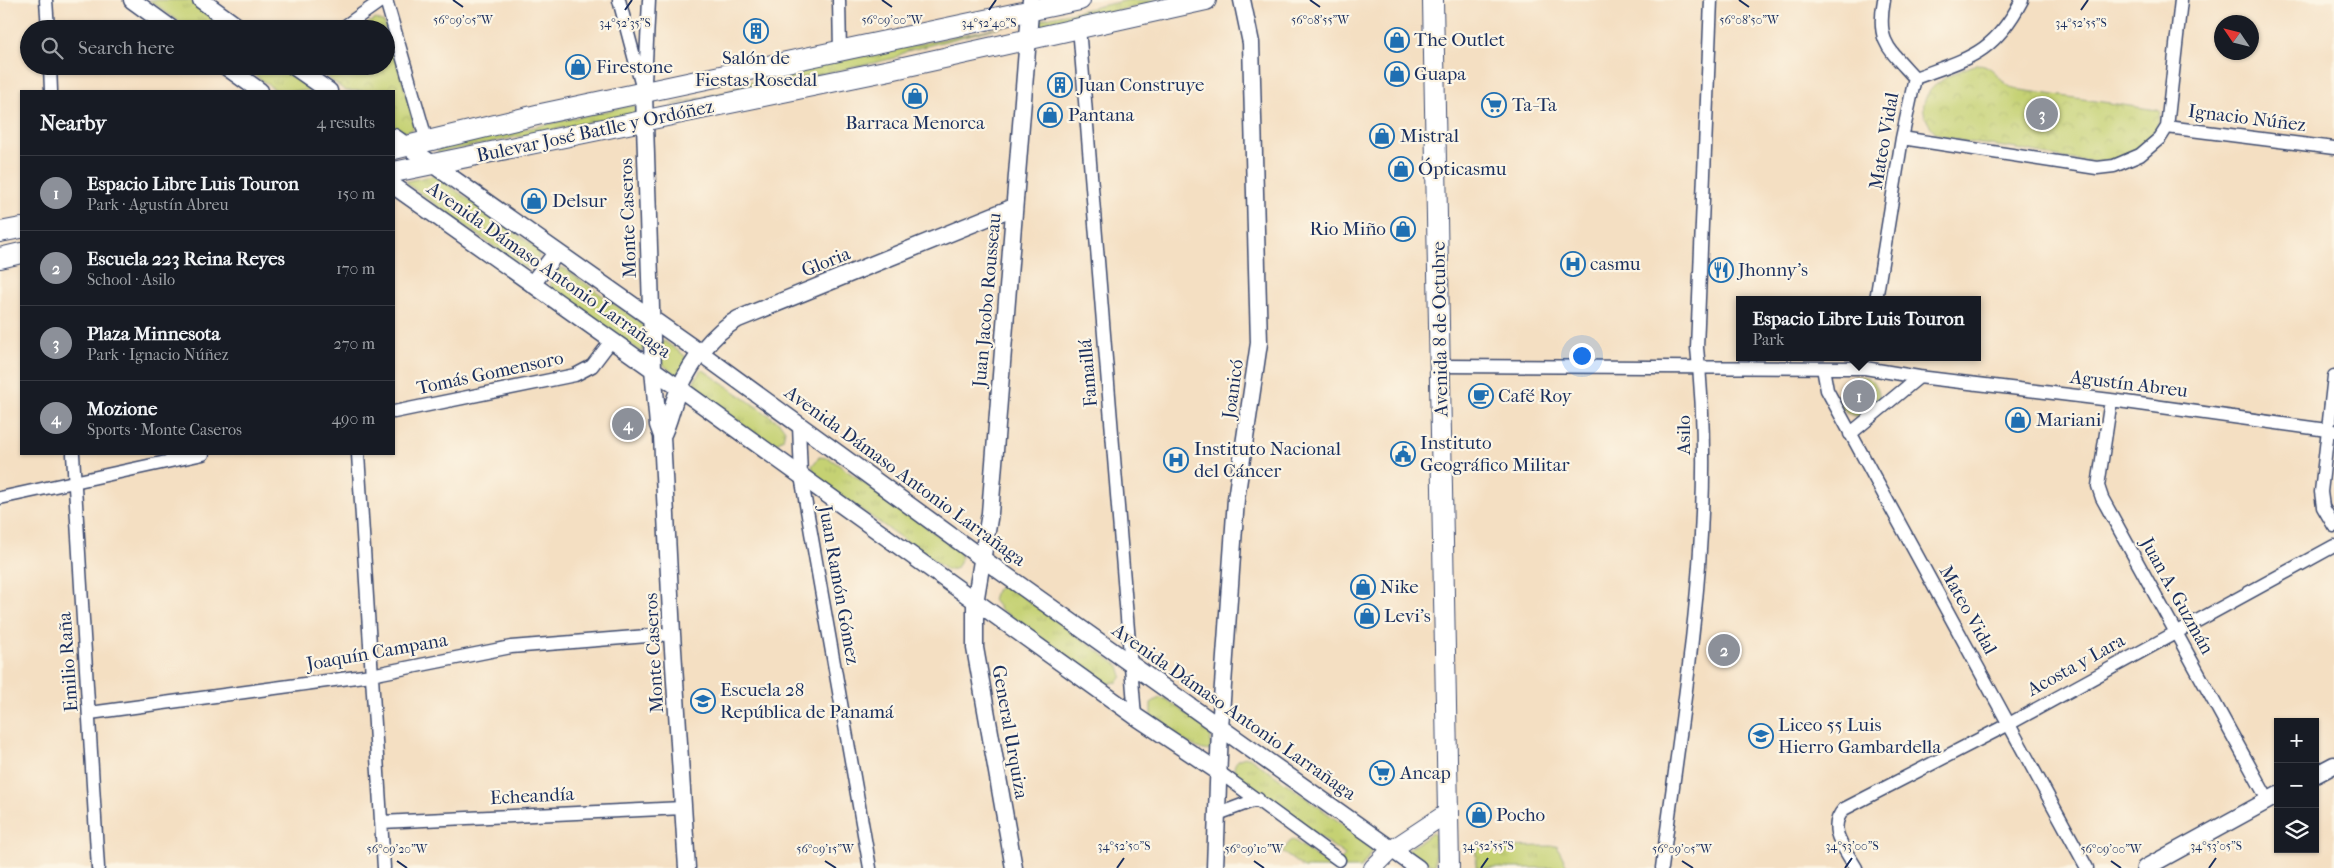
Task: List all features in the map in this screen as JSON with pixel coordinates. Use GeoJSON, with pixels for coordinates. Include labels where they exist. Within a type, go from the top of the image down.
{"type":"FeatureCollection","features":[{"type":"Feature","properties":{"kind":"main road","name":"Bulevar José Batlle y Ordóñez"},"geometry":{"type":"LineString","coordinates":[[406,143],[840,52],[1031,6],[1080,0]]}},
{"type":"Feature","properties":{"kind":"main road","name":"Bulevar José Batlle y Ordóñez"},"geometry":{"type":"LineString","coordinates":[[395,172],[890,70],[1206,0]]}},
{"type":"Feature","properties":{"kind":"main road","name":"Avenida 8 de Octubre"},"geometry":{"type":"LineString","coordinates":[[1433,0],[1449,868]]}},
{"type":"Feature","properties":{"kind":"main road"},"geometry":{"type":"LineString","coordinates":[[890,70],[910,54],[1016,29],[1023,24],[1031,6]]}},
{"type":"Feature","properties":{"kind":"main road"},"geometry":{"type":"LineString","coordinates":[[646,121],[650,108],[659,104],[718,91],[738,82],[756,70]]}},
{"type":"Feature","properties":{"kind":"main road"},"geometry":{"type":"LineString","coordinates":[[0,232],[20,228]]}},
{"type":"Feature","properties":{"kind":"main road"},"geometry":{"type":"LineString","coordinates":[[0,258],[20,253]]}},
{"type":"Feature","properties":{"kind":"main road"},"geometry":{"type":"LineString","coordinates":[[1373,868],[1391,850],[1447,813]]}},
{"type":"Feature","properties":{"kind":"street"},"geometry":{"type":"LineString","coordinates":[[46,0],[47,20]]}},
{"type":"Feature","properties":{"kind":"street"},"geometry":{"type":"LineString","coordinates":[[132,0],[160,20]]}},
{"type":"Feature","properties":{"kind":"street"},"geometry":{"type":"LineString","coordinates":[[201,0],[229,20]]}},
{"type":"Feature","properties":{"kind":"street"},"geometry":{"type":"LineString","coordinates":[[354,20],[382,0]]}},
{"type":"Feature","properties":{"kind":"street"},"geometry":{"type":"LineString","coordinates":[[386,0],[389,20]]}},
{"type":"Feature","properties":{"kind":"street","name":"Monte Caseros"},"geometry":{"type":"LineString","coordinates":[[619,0],[644,94],[653,369],[658,425],[662,436],[687,868]]}},
{"type":"Feature","properties":{"kind":"street"},"geometry":{"type":"LineString","coordinates":[[644,94],[649,0]]}},
{"type":"Feature","properties":{"kind":"street"},"geometry":{"type":"LineString","coordinates":[[839,0],[840,52]]}},
{"type":"Feature","properties":{"kind":"street","name":"Joanicó"},"geometry":{"type":"LineString","coordinates":[[1215,868],[1220,728],[1236,499],[1259,342],[1251,43],[1242,0]]}},
{"type":"Feature","properties":{"kind":"street","name":"Asilo"},"geometry":{"type":"LineString","coordinates":[[1662,868],[1696,592],[1703,514],[1703,398],[1696,348],[1711,0]]}},
{"type":"Feature","properties":{"kind":"street","name":"Mateo Vidal"},"geometry":{"type":"LineString","coordinates":[[1877,296],[1902,138],[1915,78],[1889,48],[1882,35],[1880,20],[1884,0]]}},
{"type":"Feature","properties":{"kind":"street"},"geometry":{"type":"LineString","coordinates":[[1915,78],[1961,62],[1981,50],[2008,24],[2022,0]]}},
{"type":"Feature","properties":{"kind":"street"},"geometry":{"type":"LineString","coordinates":[[2167,127],[2180,0]]}},
{"type":"Feature","properties":{"kind":"street","name":"Juan Jacobo Rousseau"},"geometry":{"type":"LineString","coordinates":[[975,603],[990,513],[1031,6]]}},
{"type":"Feature","properties":{"kind":"street","name":"Famaillá"},"geometry":{"type":"LineString","coordinates":[[1079,27],[1135,716]]}},
{"type":"Feature","properties":{"kind":"street"},"geometry":{"type":"LineString","coordinates":[[395,64],[406,143]]}},
{"type":"Feature","properties":{"kind":"street"},"geometry":{"type":"LineString","coordinates":[[50,75],[51,90]]}},
{"type":"Feature","properties":{"kind":"street"},"geometry":{"type":"LineString","coordinates":[[238,75],[259,90]]}},
{"type":"Feature","properties":{"kind":"street"},"geometry":{"type":"LineString","coordinates":[[306,75],[328,90]]}},
{"type":"Feature","properties":{"kind":"street","name":"Ignacio Núñez"},"geometry":{"type":"LineString","coordinates":[[1902,138],[2097,168],[2114,166],[2140,156],[2160,138],[2167,127],[2334,148]]}},
{"type":"Feature","properties":{"kind":"street","name":"Avenida Dámaso Antonio Larrañaga"},"geometry":{"type":"LineString","coordinates":[[406,143],[702,354],[983,559],[1418,868]]}},
{"type":"Feature","properties":{"kind":"street","name":"Avenida Dámaso Antonio Larrañaga"},"geometry":{"type":"LineString","coordinates":[[395,187],[680,388],[975,603],[1135,716],[1258,799],[1339,860]]}},
{"type":"Feature","properties":{"kind":"street","name":"Gloria"},"geometry":{"type":"LineString","coordinates":[[680,388],[702,354],[724,327],[738,319],[1014,207]]}},
{"type":"Feature","properties":{"kind":"street"},"geometry":{"type":"LineString","coordinates":[[532,284],[557,252]]}},
{"type":"Feature","properties":{"kind":"street","name":"Tomás Gomensoro"},"geometry":{"type":"LineString","coordinates":[[395,412],[575,375],[592,366],[611,341]]}},
{"type":"Feature","properties":{"kind":"street","name":"Agustín Abreu"},"geometry":{"type":"LineString","coordinates":[[1441,366],[1823,368],[1866,363],[1919,377],[2111,400],[2331,431]]}},
{"type":"Feature","properties":{"kind":"street","name":"Mateo Vidal"},"geometry":{"type":"LineString","coordinates":[[1823,368],[1827,390],[1850,434],[2087,868]]}},
{"type":"Feature","properties":{"kind":"street"},"geometry":{"type":"LineString","coordinates":[[2334,376],[2331,431],[2321,492],[2323,507],[2334,526]]}},
{"type":"Feature","properties":{"kind":"street"},"geometry":{"type":"LineString","coordinates":[[1850,434],[1919,377]]}},
{"type":"Feature","properties":{"kind":"street","name":"Monte Caseros"},"geometry":{"type":"LineString","coordinates":[[662,436],[680,388]]}},
{"type":"Feature","properties":{"kind":"street","name":"Juan A. Guzmán"},"geometry":{"type":"LineString","coordinates":[[2111,400],[2098,486],[2102,498],[2176,632],[2273,797]]}},
{"type":"Feature","properties":{"kind":"street","name":"Juan Ramón Gómez"},"geometry":{"type":"LineString","coordinates":[[800,425],[801,476],[870,868]]}},
{"type":"Feature","properties":{"kind":"street","name":"Emilio Raña"},"geometry":{"type":"LineString","coordinates":[[73,455],[98,868]]}},
{"type":"Feature","properties":{"kind":"street"},"geometry":{"type":"LineString","coordinates":[[0,498],[198,455]]}},
{"type":"Feature","properties":{"kind":"street"},"geometry":{"type":"LineString","coordinates":[[358,455],[384,868]]}},
{"type":"Feature","properties":{"kind":"street","name":"Acosta y Lara"},"geometry":{"type":"LineString","coordinates":[[1856,868],[1835,830],[1836,818],[1844,809],[2009,724],[2334,546]]}},
{"type":"Feature","properties":{"kind":"street","name":"General Urquiza"},"geometry":{"type":"LineString","coordinates":[[975,603],[976,648],[1014,868]]}},
{"type":"Feature","properties":{"kind":"street","name":"Joaquín Campana"},"geometry":{"type":"LineString","coordinates":[[90,713],[371,675],[511,647],[672,634]]}},
{"type":"Feature","properties":{"kind":"street"},"geometry":{"type":"LineString","coordinates":[[2319,772],[2334,764]]}},
{"type":"Feature","properties":{"kind":"street"},"geometry":{"type":"LineString","coordinates":[[2145,868],[2273,797]]}},
{"type":"Feature","properties":{"kind":"street"},"geometry":{"type":"LineString","coordinates":[[1218,814],[1258,799]]}},
{"type":"Feature","properties":{"kind":"street","name":"Echeandía"},"geometry":{"type":"LineString","coordinates":[[381,822],[684,808]]}},
{"type":"Feature","properties":{"kind":"green space"},"geometry":{"type":"Polygon","coordinates":[[[149,0],[189,0],[217,20],[177,20],[149,0]]]}},
{"type":"Feature","properties":{"kind":"green space"},"geometry":{"type":"Polygon","coordinates":[[[1128,0],[1167,0],[1044,27],[1040,24],[1042,19],[1128,0]]]}},
{"type":"Feature","properties":{"kind":"green space"},"geometry":{"type":"Polygon","coordinates":[[[1004,26],[907,51],[894,58],[869,64],[672,105],[729,91],[759,78],[1004,26]]]}},
{"type":"Feature","properties":{"kind":"green space"},"geometry":{"type":"Polygon","coordinates":[[[395,55],[414,123],[413,129],[405,132],[395,127],[395,90],[345,90],[324,75],[395,75],[395,55]]]}},
{"type":"Feature","properties":{"kind":"green space"},"geometry":{"type":"Polygon","coordinates":[[[1981,64],[1990,68],[2014,89],[2157,110],[2160,111],[2158,123],[2153,133],[2138,149],[2117,158],[2094,161],[2063,158],[1963,141],[1936,133],[1924,114],[1926,98],[1930,91],[1945,78],[1971,66],[1981,64]]]}},
{"type":"Feature","properties":{"kind":"green space"},"geometry":{"type":"Polygon","coordinates":[[[255,75],[295,75],[316,90],[276,90],[255,75]]]}},
{"type":"Feature","properties":{"kind":"green space"},"geometry":{"type":"Polygon","coordinates":[[[633,105],[637,108],[635,113],[438,153],[437,151],[440,148],[633,105]]]}},
{"type":"Feature","properties":{"kind":"green space"},"geometry":{"type":"Polygon","coordinates":[[[432,176],[437,177],[538,249],[539,257],[530,267],[524,268],[406,183],[407,181],[432,176]]]}},
{"type":"Feature","properties":{"kind":"green space"},"geometry":{"type":"Polygon","coordinates":[[[559,268],[564,268],[642,324],[645,329],[644,351],[640,351],[551,287],[550,282],[559,268]]]}},
{"type":"Feature","properties":{"kind":"green space"},"geometry":{"type":"Polygon","coordinates":[[[664,341],[684,355],[687,360],[677,376],[660,362],[660,344],[664,341]]]}},
{"type":"Feature","properties":{"kind":"green space"},"geometry":{"type":"Polygon","coordinates":[[[702,369],[780,423],[785,430],[783,439],[775,444],[766,441],[693,389],[692,384],[702,369]]]}},
{"type":"Feature","properties":{"kind":"green space"},"geometry":{"type":"Polygon","coordinates":[[[1859,376],[1873,382],[1879,396],[1873,410],[1859,416],[1845,410],[1839,396],[1845,382],[1859,376]]]}},
{"type":"Feature","properties":{"kind":"green space"},"geometry":{"type":"Polygon","coordinates":[[[819,457],[829,458],[960,551],[961,559],[959,565],[954,569],[947,570],[816,478],[812,466],[819,457]]]}},
{"type":"Feature","properties":{"kind":"green space"},"geometry":{"type":"Polygon","coordinates":[[[1003,586],[1012,589],[1119,666],[1122,676],[1118,682],[1106,684],[1000,609],[993,600],[996,590],[1003,586]]]}},
{"type":"Feature","properties":{"kind":"green space"},"geometry":{"type":"Polygon","coordinates":[[[1159,698],[1166,699],[1208,730],[1211,735],[1210,750],[1189,744],[1151,716],[1151,703],[1159,698]]]}},
{"type":"Feature","properties":{"kind":"green space"},"geometry":{"type":"Polygon","coordinates":[[[1249,757],[1373,846],[1373,850],[1361,868],[1336,868],[1345,855],[1236,777],[1234,766],[1238,760],[1249,757]]]}},
{"type":"Feature","properties":{"kind":"green space"},"geometry":{"type":"Polygon","coordinates":[[[1434,832],[1435,836],[1435,866],[1407,850],[1434,832]]]}},
{"type":"Feature","properties":{"kind":"green space"},"geometry":{"type":"Polygon","coordinates":[[[1292,839],[1332,868],[1304,868],[1282,852],[1292,839]]]}},
{"type":"Feature","properties":{"kind":"green space"},"geometry":{"type":"Polygon","coordinates":[[[1557,846],[1568,868],[1477,868],[1476,866],[1476,847],[1557,846]]]}},
{"type":"Feature","properties":{"kind":"place","name":"Salón de Fiestas Rosedal"},"geometry":{"type":"Point","coordinates":[756,31]}},
{"type":"Feature","properties":{"kind":"place","name":"The Outlet"},"geometry":{"type":"Point","coordinates":[1397,40]}},
{"type":"Feature","properties":{"kind":"place","name":"Firestone"},"geometry":{"type":"Point","coordinates":[578,67]}},
{"type":"Feature","properties":{"kind":"place","name":"Guapa"},"geometry":{"type":"Point","coordinates":[1397,74]}},
{"type":"Feature","properties":{"kind":"place","name":"Juan Construye"},"geometry":{"type":"Point","coordinates":[1060,85]}},
{"type":"Feature","properties":{"kind":"place","name":"Barraca Menorca"},"geometry":{"type":"Point","coordinates":[915,96]}},
{"type":"Feature","properties":{"kind":"place","name":"Ta-Ta"},"geometry":{"type":"Point","coordinates":[1494,105]}},
{"type":"Feature","properties":{"kind":"place","name":"Plaza Minnesota"},"geometry":{"type":"Point","coordinates":[2042,114]}},
{"type":"Feature","properties":{"kind":"place","name":"Pantana"},"geometry":{"type":"Point","coordinates":[1050,115]}},
{"type":"Feature","properties":{"kind":"place","name":"Mistral"},"geometry":{"type":"Point","coordinates":[1382,136]}},
{"type":"Feature","properties":{"kind":"place","name":"Ópticasmu"},"geometry":{"type":"Point","coordinates":[1401,169]}},
{"type":"Feature","properties":{"kind":"place","name":"Delsur"},"geometry":{"type":"Point","coordinates":[534,201]}},
{"type":"Feature","properties":{"kind":"place","name":"Rio Miño"},"geometry":{"type":"Point","coordinates":[1403,229]}},
{"type":"Feature","properties":{"kind":"place","name":"casmu"},"geometry":{"type":"Point","coordinates":[1573,264]}},
{"type":"Feature","properties":{"kind":"place","name":"Jhonny's"},"geometry":{"type":"Point","coordinates":[1721,270]}},
{"type":"Feature","properties":{"kind":"place","name":"Café Roy"},"geometry":{"type":"Point","coordinates":[1481,396]}},
{"type":"Feature","properties":{"kind":"place","name":"Espacio Libre Luis Touron"},"geometry":{"type":"Point","coordinates":[1859,396]}},
{"type":"Feature","properties":{"kind":"place","name":"Mariani"},"geometry":{"type":"Point","coordinates":[2018,420]}},
{"type":"Feature","properties":{"kind":"place","name":"Mozione"},"geometry":{"type":"Point","coordinates":[628,424]}},
{"type":"Feature","properties":{"kind":"place","name":"Instituto Geográfico Militar"},"geometry":{"type":"Point","coordinates":[1403,454]}},
{"type":"Feature","properties":{"kind":"place","name":"Instituto Nacional del Cáncer"},"geometry":{"type":"Point","coordinates":[1176,460]}},
{"type":"Feature","properties":{"kind":"place","name":"Nike"},"geometry":{"type":"Point","coordinates":[1363,587]}},
{"type":"Feature","properties":{"kind":"place","name":"Levi's"},"geometry":{"type":"Point","coordinates":[1367,616]}},
{"type":"Feature","properties":{"kind":"place","name":"Escuela 223 Reina Reyes"},"geometry":{"type":"Point","coordinates":[1724,650]}},
{"type":"Feature","properties":{"kind":"place","name":"Escuela 28 República de Panamá"},"geometry":{"type":"Point","coordinates":[703,701]}},
{"type":"Feature","properties":{"kind":"place","name":"Liceo 55 Luis Hierro Gambardella"},"geometry":{"type":"Point","coordinates":[1761,736]}},
{"type":"Feature","properties":{"kind":"place","name":"Ancap"},"geometry":{"type":"Point","coordinates":[1382,773]}},
{"type":"Feature","properties":{"kind":"place","name":"Pocho"},"geometry":{"type":"Point","coordinates":[1479,815]}}]}
